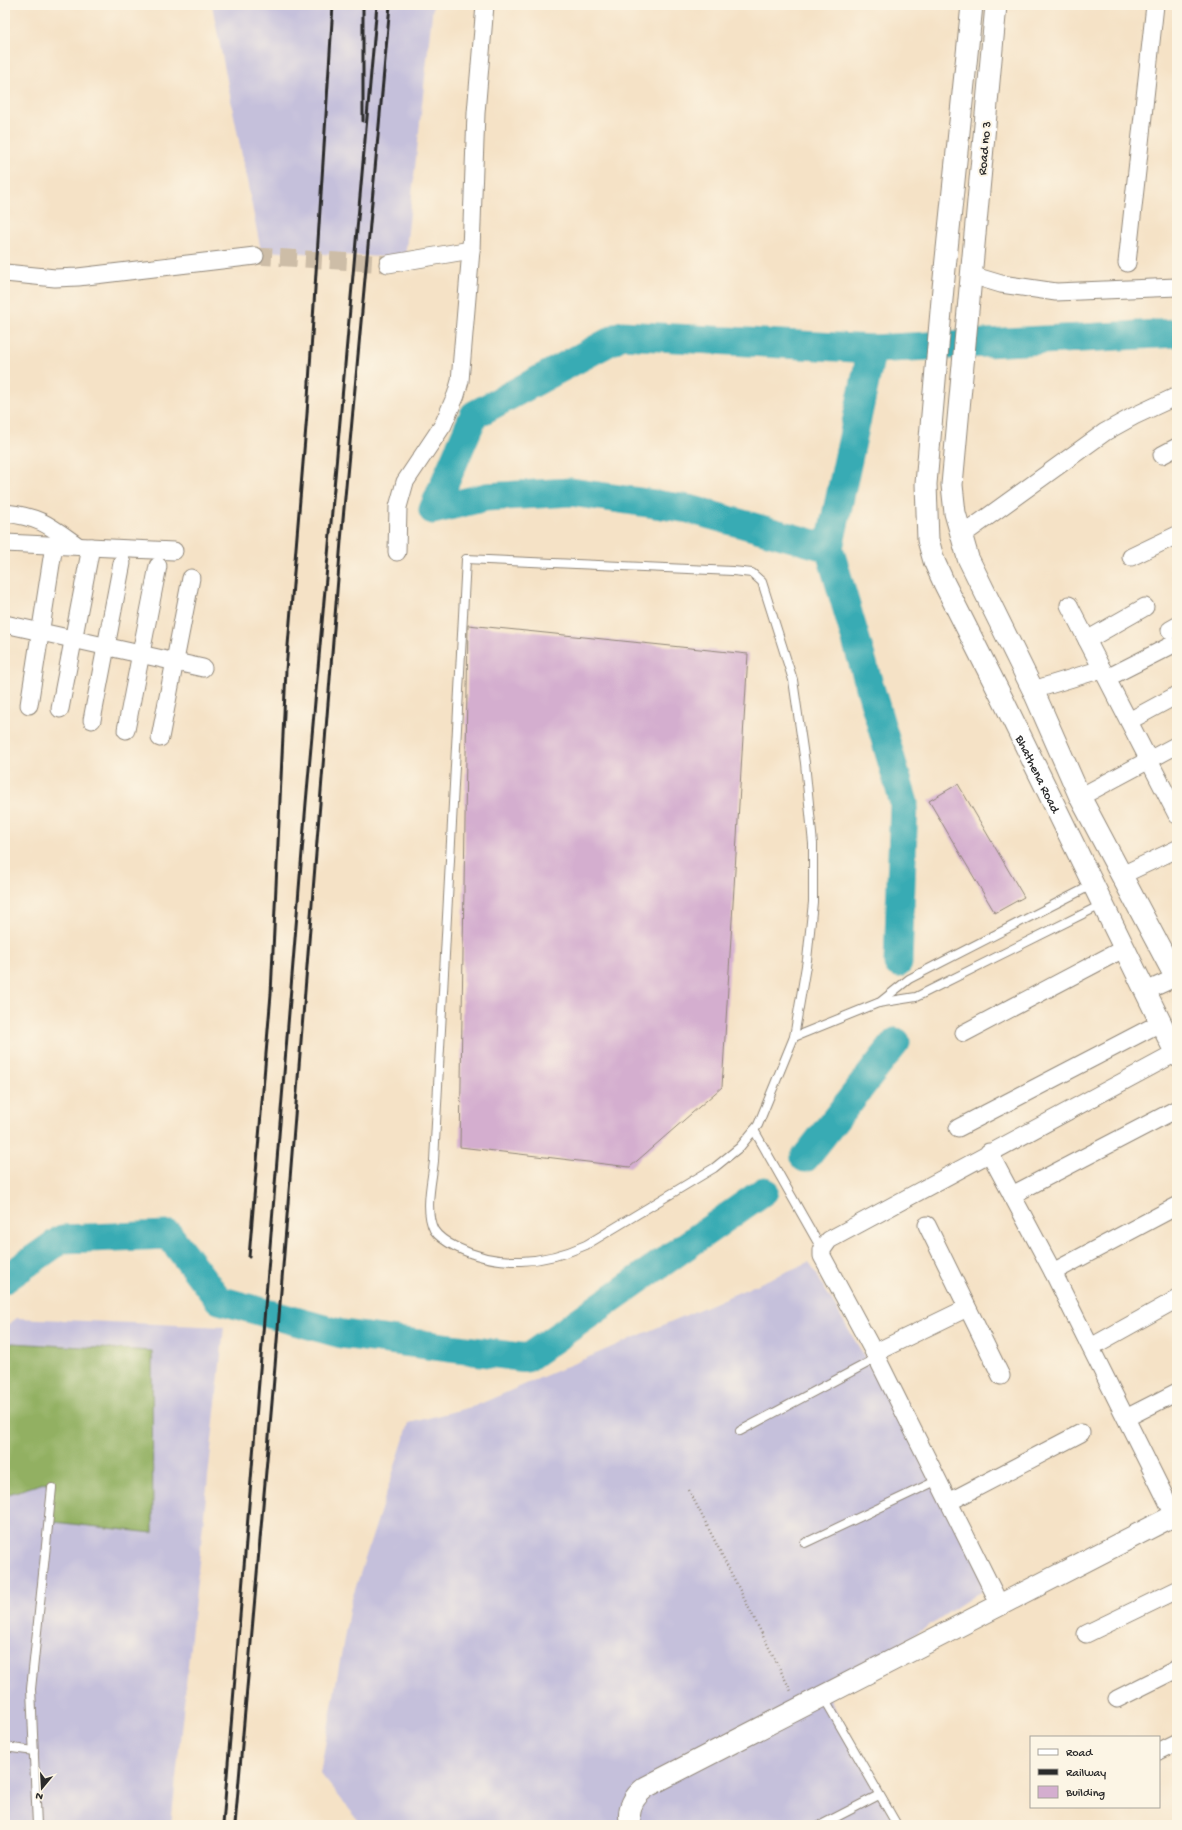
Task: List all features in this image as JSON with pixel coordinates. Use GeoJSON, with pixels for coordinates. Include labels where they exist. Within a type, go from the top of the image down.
{"type":"FeatureCollection","features":[{"type":"Feature","properties":{"kind":"street"},"geometry":{"type":"LineString","coordinates":[[397,552],[398,507],[405,482],[443,425],[451,410],[458,388],[472,250],[476,113],[485,5]]}},
{"type":"Feature","properties":{"kind":"street","name":"Road no 3"},"geometry":{"type":"LineString","coordinates":[[926,484],[943,288],[972,5]]}},
{"type":"Feature","properties":{"kind":"street","name":"Road no 3"},"geometry":{"type":"LineString","coordinates":[[952,485],[996,5]]}},
{"type":"Feature","properties":{"kind":"street"},"geometry":{"type":"LineString","coordinates":[[1127,263],[1155,5]]}},
{"type":"Feature","properties":{"kind":"street"},"geometry":{"type":"LineString","coordinates":[[388,264],[472,250]]}},
{"type":"Feature","properties":{"kind":"street"},"geometry":{"type":"LineString","coordinates":[[5,273],[55,278],[78,277],[254,256]]}},
{"type":"Feature","properties":{"kind":"street"},"geometry":{"type":"LineString","coordinates":[[970,282],[1001,284],[1056,292],[1177,287]]}},
{"type":"Feature","properties":{"kind":"street"},"geometry":{"type":"LineString","coordinates":[[961,536],[1105,432],[1134,416],[1177,396]]}},
{"type":"Feature","properties":{"kind":"street"},"geometry":{"type":"LineString","coordinates":[[1162,455],[1177,447]]}},
{"type":"Feature","properties":{"kind":"street","name":"Bhathena Road"},"geometry":{"type":"LineString","coordinates":[[926,484],[928,540],[934,561],[1162,1022],[1176,1055]]}},
{"type":"Feature","properties":{"kind":"street","name":"Bhathena Road"},"geometry":{"type":"LineString","coordinates":[[952,485],[961,536],[968,558],[1033,690],[1080,797],[1151,934],[1177,978]]}},
{"type":"Feature","properties":{"kind":"street"},"geometry":{"type":"LineString","coordinates":[[5,513],[25,515],[40,520],[85,547]]}},
{"type":"Feature","properties":{"kind":"street"},"geometry":{"type":"LineString","coordinates":[[1131,557],[1177,535]]}},
{"type":"Feature","properties":{"kind":"street"},"geometry":{"type":"LineString","coordinates":[[5,542],[174,551]]}},
{"type":"Feature","properties":{"kind":"street"},"geometry":{"type":"LineString","coordinates":[[29,705],[54,545]]}},
{"type":"Feature","properties":{"kind":"street"},"geometry":{"type":"LineString","coordinates":[[60,709],[73,639],[85,547]]}},
{"type":"Feature","properties":{"kind":"street"},"geometry":{"type":"LineString","coordinates":[[92,720],[122,563]]}},
{"type":"Feature","properties":{"kind":"street"},"geometry":{"type":"LineString","coordinates":[[126,730],[158,566]]}},
{"type":"Feature","properties":{"kind":"street"},"geometry":{"type":"LineString","coordinates":[[160,738],[191,578]]}},
{"type":"Feature","properties":{"kind":"street"},"geometry":{"type":"LineString","coordinates":[[1069,605],[1148,759],[1175,805]]}},
{"type":"Feature","properties":{"kind":"street"},"geometry":{"type":"LineString","coordinates":[[1087,640],[1145,607]]}},
{"type":"Feature","properties":{"kind":"street"},"geometry":{"type":"LineString","coordinates":[[6,628],[40,632],[203,668]]}},
{"type":"Feature","properties":{"kind":"street"},"geometry":{"type":"LineString","coordinates":[[1033,690],[1104,674],[1172,634]]}},
{"type":"Feature","properties":{"kind":"street"},"geometry":{"type":"LineString","coordinates":[[1128,721],[1177,694]]}},
{"type":"Feature","properties":{"kind":"street"},"geometry":{"type":"LineString","coordinates":[[1080,797],[1148,759],[1177,745]]}},
{"type":"Feature","properties":{"kind":"street"},"geometry":{"type":"LineString","coordinates":[[1122,876],[1177,849]]}},
{"type":"Feature","properties":{"kind":"street"},"geometry":{"type":"LineString","coordinates":[[964,1033],[1125,948]]}},
{"type":"Feature","properties":{"kind":"street"},"geometry":{"type":"LineString","coordinates":[[1146,991],[1177,978]]}},
{"type":"Feature","properties":{"kind":"street"},"geometry":{"type":"LineString","coordinates":[[958,1128],[1162,1022]]}},
{"type":"Feature","properties":{"kind":"street"},"geometry":{"type":"LineString","coordinates":[[1000,1604],[876,1356],[822,1256],[822,1250],[829,1240],[989,1152],[1176,1055]]}},
{"type":"Feature","properties":{"kind":"street"},"geometry":{"type":"LineString","coordinates":[[1012,1195],[1177,1109]]}},
{"type":"Feature","properties":{"kind":"street"},"geometry":{"type":"LineString","coordinates":[[631,1825],[630,1810],[632,1801],[638,1792],[646,1787],[1176,1515],[1053,1272],[989,1152]]}},
{"type":"Feature","properties":{"kind":"street"},"geometry":{"type":"LineString","coordinates":[[1053,1272],[1177,1206]]}},
{"type":"Feature","properties":{"kind":"street"},"geometry":{"type":"LineString","coordinates":[[926,1225],[1002,1376]]}},
{"type":"Feature","properties":{"kind":"street"},"geometry":{"type":"LineString","coordinates":[[1091,1347],[1177,1299]]}},
{"type":"Feature","properties":{"kind":"street"},"geometry":{"type":"LineString","coordinates":[[876,1356],[967,1308]]}},
{"type":"Feature","properties":{"kind":"street"},"geometry":{"type":"LineString","coordinates":[[1126,1418],[1177,1392]]}},
{"type":"Feature","properties":{"kind":"street"},"geometry":{"type":"LineString","coordinates":[[948,1502],[1081,1433]]}},
{"type":"Feature","properties":{"kind":"street"},"geometry":{"type":"LineString","coordinates":[[1086,1634],[1177,1590]]}},
{"type":"Feature","properties":{"kind":"street"},"geometry":{"type":"LineString","coordinates":[[1117,1699],[1177,1668]]}},
{"type":"Feature","properties":{"kind":"street"},"geometry":{"type":"LineString","coordinates":[[1160,1750],[1177,1742]]}},
{"type":"Feature","properties":{"kind":"lane"},"geometry":{"type":"LineString","coordinates":[[466,559],[733,570],[752,573],[762,582],[793,680],[806,763],[813,844],[813,902],[807,960],[794,1037],[770,1100],[754,1130],[740,1147],[714,1168],[586,1245],[565,1254],[536,1260],[511,1262],[464,1251],[440,1237],[435,1231],[431,1221],[430,1205],[434,1161],[466,559]]}},
{"type":"Feature","properties":{"kind":"lane"},"geometry":{"type":"LineString","coordinates":[[878,1003],[909,979],[1094,884]]}},
{"type":"Feature","properties":{"kind":"lane"},"geometry":{"type":"LineString","coordinates":[[794,1037],[878,1003],[916,997],[1104,904]]}},
{"type":"Feature","properties":{"kind":"lane"},"geometry":{"type":"LineString","coordinates":[[754,1130],[822,1250]]}},
{"type":"Feature","properties":{"kind":"lane"},"geometry":{"type":"LineString","coordinates":[[740,1431],[876,1356]]}},
{"type":"Feature","properties":{"kind":"lane"},"geometry":{"type":"LineString","coordinates":[[805,1543],[938,1480]]}},
{"type":"Feature","properties":{"kind":"lane"},"geometry":{"type":"LineString","coordinates":[[37,1825],[31,1689],[52,1488]]}},
{"type":"Feature","properties":{"kind":"lane"},"geometry":{"type":"LineString","coordinates":[[823,1696],[897,1825]]}},
{"type":"Feature","properties":{"kind":"lane"},"geometry":{"type":"LineString","coordinates":[[5,1747],[34,1751]]}},
{"type":"Feature","properties":{"kind":"lane"},"geometry":{"type":"LineString","coordinates":[[820,1825],[879,1795]]}},
{"type":"Feature","properties":{"kind":"path"},"geometry":{"type":"LineString","coordinates":[[689,1490],[800,1708]]}},
{"type":"Feature","properties":{"kind":"shaded area"},"geometry":{"type":"Polygon","coordinates":[[[212,5],[433,5],[405,258],[261,251],[212,5]]]}},
{"type":"Feature","properties":{"kind":"shaded area"},"geometry":{"type":"Polygon","coordinates":[[[809,1262],[996,1581],[827,1693],[896,1825],[362,1825],[320,1773],[350,1605],[409,1423],[475,1406],[809,1262]]]}},
{"type":"Feature","properties":{"kind":"shaded area"},"geometry":{"type":"Polygon","coordinates":[[[17,1318],[224,1327],[171,1825],[5,1825],[5,1327],[17,1318]]]}},
{"type":"Feature","properties":{"kind":"green space"},"geometry":{"type":"Polygon","coordinates":[[[12,1343],[152,1351],[153,1533],[54,1522],[47,1482],[5,1495],[5,1349],[12,1343]]]}},
{"type":"Feature","properties":{"kind":"building"},"geometry":{"type":"Polygon","coordinates":[[[468,625],[748,654],[722,1087],[630,1167],[460,1147],[468,625]]]}},
{"type":"Feature","properties":{"kind":"building"},"geometry":{"type":"Polygon","coordinates":[[[958,784],[1024,897],[995,913],[929,801],[958,784]]]}},
{"type":"Feature","properties":{"kind":"waterway"},"geometry":{"type":"LineString","coordinates":[[898,963],[904,803],[829,548],[689,509],[571,492],[486,497],[433,510],[474,415],[622,335],[872,349],[1177,333]]}},
{"type":"Feature","properties":{"kind":"waterway"},"geometry":{"type":"LineString","coordinates":[[829,548],[872,349]]}},
{"type":"Feature","properties":{"kind":"waterway"},"geometry":{"type":"LineString","coordinates":[[805,1158],[896,1042]]}},
{"type":"Feature","properties":{"kind":"waterway"},"geometry":{"type":"LineString","coordinates":[[5,1279],[62,1239],[169,1235],[219,1300],[342,1334],[527,1358],[764,1191]]}},
{"type":"Feature","properties":{"kind":"tunnel"},"geometry":{"type":"LineString","coordinates":[[255,256],[388,264]]}},
{"type":"Feature","properties":{"kind":"railway"},"geometry":{"type":"LineString","coordinates":[[249,1257],[271,994],[286,670],[307,414],[333,5]]}},
{"type":"Feature","properties":{"kind":"railway"},"geometry":{"type":"LineString","coordinates":[[363,5],[363,121]]}},
{"type":"Feature","properties":{"kind":"railway"},"geometry":{"type":"LineString","coordinates":[[223,1825],[306,803],[377,5]]}},
{"type":"Feature","properties":{"kind":"railway"},"geometry":{"type":"LineString","coordinates":[[235,1825],[273,1391],[341,541],[390,5]]}}]}
